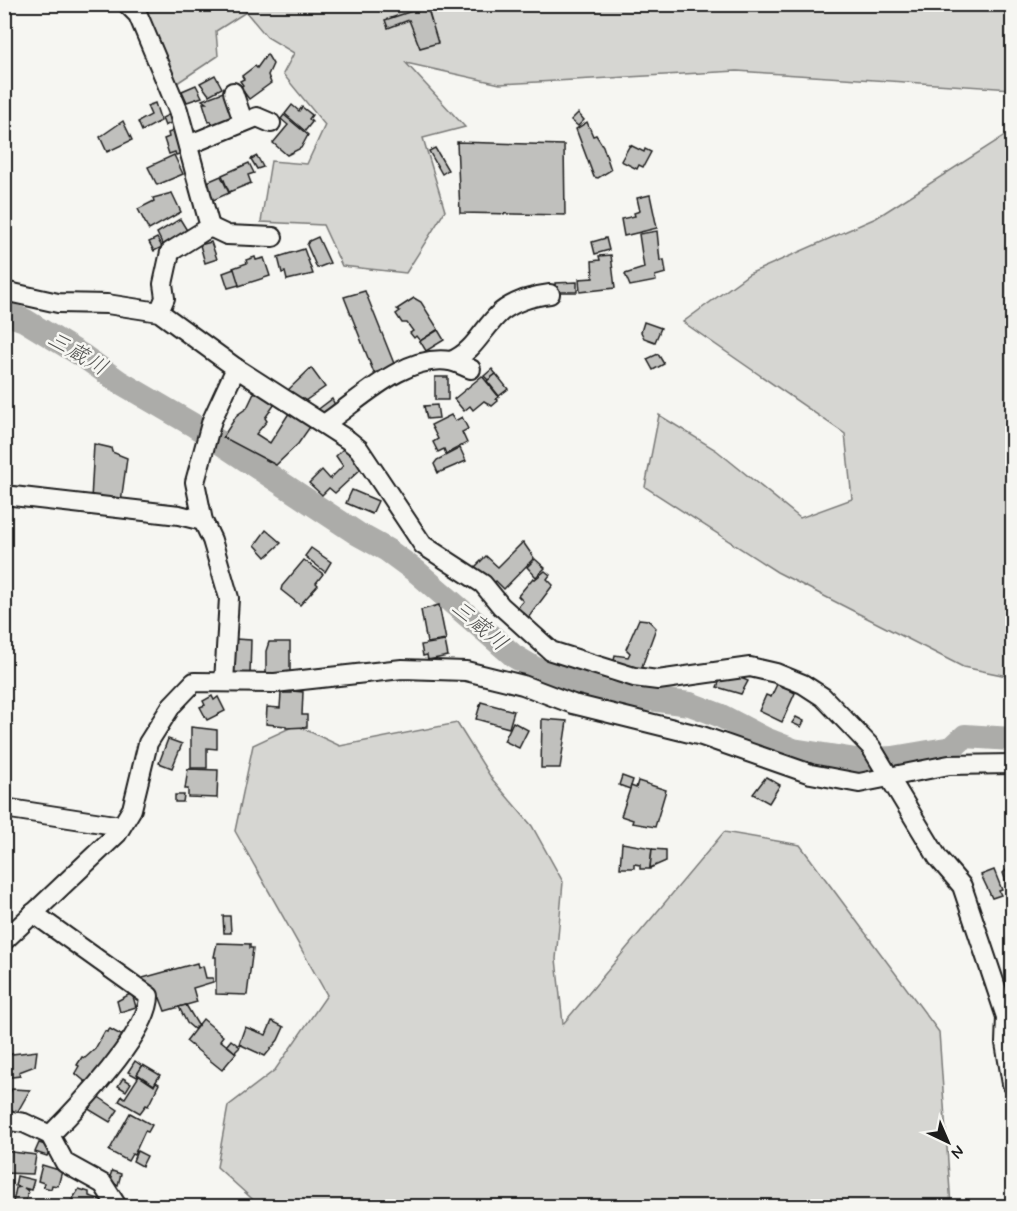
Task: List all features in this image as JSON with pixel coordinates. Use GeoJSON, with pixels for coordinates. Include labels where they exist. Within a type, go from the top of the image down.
{"type":"FeatureCollection","features":[{"type":"Feature","properties":{"kind":"street"},"geometry":{"type":"LineString","coordinates":[[127,4],[138,15],[178,110],[210,227],[227,236],[273,237]]}},
{"type":"Feature","properties":{"kind":"street"},"geometry":{"type":"LineString","coordinates":[[233,92],[243,121]]}},
{"type":"Feature","properties":{"kind":"street"},"geometry":{"type":"LineString","coordinates":[[188,145],[257,117],[271,123]]}},
{"type":"Feature","properties":{"kind":"street"},"geometry":{"type":"LineString","coordinates":[[159,312],[165,298],[163,284],[170,252],[210,227]]}},
{"type":"Feature","properties":{"kind":"street"},"geometry":{"type":"LineString","coordinates":[[4,291],[58,303],[107,304],[159,312],[236,368],[324,424],[358,449],[423,545],[483,584],[501,606],[551,651],[634,677],[658,680],[750,667],[776,673],[803,684],[822,697],[871,747],[938,858],[962,886],[1006,1017],[1005,1043],[1012,1084]]}},
{"type":"Feature","properties":{"kind":"street"},"geometry":{"type":"LineString","coordinates":[[324,424],[400,370],[430,361],[451,361],[466,355],[502,312],[529,297],[550,294]]}},
{"type":"Feature","properties":{"kind":"street"},"geometry":{"type":"LineString","coordinates":[[451,361],[471,369]]}},
{"type":"Feature","properties":{"kind":"street"},"geometry":{"type":"LineString","coordinates":[[224,682],[229,598],[212,540],[203,521],[195,482],[212,420],[236,368]]}},
{"type":"Feature","properties":{"kind":"street"},"geometry":{"type":"LineString","coordinates":[[4,495],[179,515],[203,521]]}},
{"type":"Feature","properties":{"kind":"street"},"geometry":{"type":"LineString","coordinates":[[4,940],[117,834],[132,809],[148,743],[172,705],[194,682],[275,683],[402,669],[466,671],[523,685],[573,704],[702,736],[811,774],[859,783],[885,771],[949,765],[1012,764]]}},
{"type":"Feature","properties":{"kind":"street"},"geometry":{"type":"LineString","coordinates":[[4,808],[121,826]]}},
{"type":"Feature","properties":{"kind":"street"},"geometry":{"type":"LineString","coordinates":[[33,913],[149,996],[149,1006],[141,1023],[90,1094],[50,1135]]}},
{"type":"Feature","properties":{"kind":"street"},"geometry":{"type":"LineString","coordinates":[[4,1120],[24,1123],[50,1135],[65,1163],[102,1184],[117,1206]]}},
{"type":"Feature","properties":{"kind":"shaded area"},"geometry":{"type":"Polygon","coordinates":[[[142,5],[1012,5],[1012,89],[737,71],[500,84],[406,63],[465,127],[423,138],[445,211],[406,273],[342,266],[323,225],[261,222],[271,161],[307,164],[325,125],[283,74],[294,53],[267,37],[246,12],[216,31],[218,56],[174,85],[142,5]]]}},
{"type":"Feature","properties":{"kind":"shaded area"},"geometry":{"type":"Polygon","coordinates":[[[1012,131],[1012,677],[963,667],[777,572],[645,487],[659,415],[716,450],[800,518],[852,499],[845,434],[683,322],[749,274],[876,218],[1012,131]]]}},
{"type":"Feature","properties":{"kind":"shaded area"},"geometry":{"type":"Polygon","coordinates":[[[457,723],[492,779],[532,826],[563,882],[556,959],[563,1024],[724,832],[800,845],[939,1032],[951,1206],[260,1206],[217,1167],[228,1106],[275,1070],[327,995],[235,831],[253,745],[296,725],[340,746],[457,723]]]}},
{"type":"Feature","properties":{"kind":"building"},"geometry":{"type":"Polygon","coordinates":[[[427,6],[438,43],[420,48],[409,20],[388,28],[385,20],[427,6]]]}},
{"type":"Feature","properties":{"kind":"building"},"geometry":{"type":"Polygon","coordinates":[[[267,54],[273,64],[268,75],[271,83],[249,99],[240,87],[243,85],[240,81],[244,79],[242,76],[255,66],[257,68],[267,54]]]}},
{"type":"Feature","properties":{"kind":"building"},"geometry":{"type":"Polygon","coordinates":[[[215,75],[222,88],[209,95],[200,83],[215,75]]]}},
{"type":"Feature","properties":{"kind":"building"},"geometry":{"type":"Polygon","coordinates":[[[196,85],[202,97],[187,102],[182,91],[196,85]]]}},
{"type":"Feature","properties":{"kind":"building"},"geometry":{"type":"Polygon","coordinates":[[[226,91],[235,121],[213,127],[203,103],[206,103],[202,100],[226,91]]]}},
{"type":"Feature","properties":{"kind":"building"},"geometry":{"type":"Polygon","coordinates":[[[155,103],[161,121],[142,131],[138,122],[151,115],[147,106],[155,103]]]}},
{"type":"Feature","properties":{"kind":"building"},"geometry":{"type":"Polygon","coordinates":[[[292,105],[299,111],[302,107],[312,115],[309,119],[312,122],[305,131],[285,114],[292,105]]]}},
{"type":"Feature","properties":{"kind":"building"},"geometry":{"type":"Polygon","coordinates":[[[174,112],[176,120],[165,126],[162,118],[174,112]]]}},
{"type":"Feature","properties":{"kind":"building"},"geometry":{"type":"Polygon","coordinates":[[[578,113],[584,120],[578,126],[571,120],[578,113]]]}},
{"type":"Feature","properties":{"kind":"building"},"geometry":{"type":"Polygon","coordinates":[[[284,115],[308,135],[301,148],[287,155],[273,143],[288,125],[281,119],[284,115]]]}},
{"type":"Feature","properties":{"kind":"building"},"geometry":{"type":"Polygon","coordinates":[[[123,121],[132,140],[107,152],[100,137],[123,121]]]}},
{"type":"Feature","properties":{"kind":"building"},"geometry":{"type":"Polygon","coordinates":[[[587,122],[593,136],[596,135],[603,146],[611,170],[598,178],[594,177],[576,129],[587,122]]]}},
{"type":"Feature","properties":{"kind":"building"},"geometry":{"type":"Polygon","coordinates":[[[179,129],[186,152],[176,155],[175,152],[169,154],[164,139],[169,137],[168,133],[179,129]]]}},
{"type":"Feature","properties":{"kind":"building"},"geometry":{"type":"Polygon","coordinates":[[[457,142],[564,145],[565,215],[460,213],[457,142]]]}},
{"type":"Feature","properties":{"kind":"building"},"geometry":{"type":"Polygon","coordinates":[[[630,145],[644,152],[645,149],[651,152],[643,167],[639,165],[637,169],[621,161],[630,145]]]}},
{"type":"Feature","properties":{"kind":"building"},"geometry":{"type":"Polygon","coordinates":[[[435,148],[448,170],[442,174],[429,151],[435,148]]]}},
{"type":"Feature","properties":{"kind":"building"},"geometry":{"type":"Polygon","coordinates":[[[174,155],[183,174],[157,185],[148,167],[174,155]]]}},
{"type":"Feature","properties":{"kind":"building"},"geometry":{"type":"Polygon","coordinates":[[[257,156],[263,167],[257,169],[251,159],[257,156]]]}},
{"type":"Feature","properties":{"kind":"building"},"geometry":{"type":"Polygon","coordinates":[[[249,163],[254,173],[248,175],[251,183],[229,192],[222,175],[249,163]]]}},
{"type":"Feature","properties":{"kind":"building"},"geometry":{"type":"Polygon","coordinates":[[[221,176],[229,193],[211,201],[205,183],[221,176]]]}},
{"type":"Feature","properties":{"kind":"building"},"geometry":{"type":"Polygon","coordinates":[[[172,193],[181,212],[149,230],[138,209],[154,201],[153,198],[172,193]]]}},
{"type":"Feature","properties":{"kind":"building"},"geometry":{"type":"Polygon","coordinates":[[[650,195],[657,228],[624,236],[621,219],[635,216],[634,213],[640,211],[637,198],[650,195]]]}},
{"type":"Feature","properties":{"kind":"building"},"geometry":{"type":"Polygon","coordinates":[[[180,219],[188,232],[165,249],[157,233],[180,219]]]}},
{"type":"Feature","properties":{"kind":"building"},"geometry":{"type":"Polygon","coordinates":[[[657,231],[660,261],[664,260],[666,273],[655,276],[656,281],[630,286],[625,274],[644,268],[639,234],[657,231]]]}},
{"type":"Feature","properties":{"kind":"building"},"geometry":{"type":"Polygon","coordinates":[[[318,237],[330,263],[317,268],[307,245],[309,241],[318,237]]]}},
{"type":"Feature","properties":{"kind":"building"},"geometry":{"type":"Polygon","coordinates":[[[157,238],[162,247],[154,251],[149,242],[157,238]]]}},
{"type":"Feature","properties":{"kind":"building"},"geometry":{"type":"Polygon","coordinates":[[[606,238],[609,250],[595,254],[592,242],[606,238]]]}},
{"type":"Feature","properties":{"kind":"building"},"geometry":{"type":"Polygon","coordinates":[[[211,242],[217,259],[205,263],[200,245],[211,242]]]}},
{"type":"Feature","properties":{"kind":"building"},"geometry":{"type":"Polygon","coordinates":[[[304,249],[313,274],[287,280],[285,272],[282,273],[278,257],[304,249]]]}},
{"type":"Feature","properties":{"kind":"building"},"geometry":{"type":"Polygon","coordinates":[[[611,255],[615,288],[580,292],[579,279],[593,278],[592,261],[600,260],[599,256],[611,255]]]}},
{"type":"Feature","properties":{"kind":"building"},"geometry":{"type":"Polygon","coordinates":[[[255,257],[256,260],[264,258],[270,276],[239,286],[233,268],[255,257]]]}},
{"type":"Feature","properties":{"kind":"building"},"geometry":{"type":"Polygon","coordinates":[[[234,269],[239,285],[228,288],[223,273],[234,269]]]}},
{"type":"Feature","properties":{"kind":"building"},"geometry":{"type":"Polygon","coordinates":[[[577,282],[577,292],[555,292],[555,283],[577,282]]]}},
{"type":"Feature","properties":{"kind":"building"},"geometry":{"type":"Polygon","coordinates":[[[365,291],[395,366],[374,373],[344,297],[365,291]]]}},
{"type":"Feature","properties":{"kind":"building"},"geometry":{"type":"Polygon","coordinates":[[[414,298],[421,302],[438,329],[420,341],[416,336],[414,338],[410,333],[413,331],[407,323],[402,323],[396,314],[400,311],[397,309],[414,298]]]}},
{"type":"Feature","properties":{"kind":"building"},"geometry":{"type":"Polygon","coordinates":[[[644,322],[661,328],[655,342],[644,338],[641,332],[644,322]]]}},
{"type":"Feature","properties":{"kind":"building"},"geometry":{"type":"Polygon","coordinates":[[[438,330],[444,340],[426,351],[420,341],[438,330]]]}},
{"type":"Feature","properties":{"kind":"building"},"geometry":{"type":"Polygon","coordinates":[[[658,354],[664,364],[653,370],[647,359],[658,354]]]}},
{"type":"Feature","properties":{"kind":"building"},"geometry":{"type":"Polygon","coordinates":[[[311,368],[325,387],[299,405],[287,391],[311,368]]]}},
{"type":"Feature","properties":{"kind":"building"},"geometry":{"type":"Polygon","coordinates":[[[492,369],[496,374],[488,380],[484,376],[492,369]]]}},
{"type":"Feature","properties":{"kind":"building"},"geometry":{"type":"Polygon","coordinates":[[[496,374],[508,389],[499,396],[487,381],[496,374]]]}},
{"type":"Feature","properties":{"kind":"building"},"geometry":{"type":"Polygon","coordinates":[[[482,376],[499,397],[496,399],[498,401],[492,406],[484,401],[473,410],[470,406],[464,411],[454,399],[482,376]]]}},
{"type":"Feature","properties":{"kind":"building"},"geometry":{"type":"Polygon","coordinates":[[[435,377],[448,377],[448,400],[435,400],[435,377]]]}},
{"type":"Feature","properties":{"kind":"building"},"geometry":{"type":"Polygon","coordinates":[[[256,389],[277,401],[265,418],[267,421],[256,434],[270,443],[291,410],[312,424],[298,444],[276,465],[223,437],[237,415],[247,408],[256,389]]]}},
{"type":"Feature","properties":{"kind":"building"},"geometry":{"type":"Polygon","coordinates":[[[332,399],[337,409],[321,416],[316,411],[332,399]]]}},
{"type":"Feature","properties":{"kind":"building"},"geometry":{"type":"Polygon","coordinates":[[[437,405],[439,418],[427,419],[424,406],[437,405]]]}},
{"type":"Feature","properties":{"kind":"building"},"geometry":{"type":"Polygon","coordinates":[[[451,415],[455,421],[462,417],[468,429],[462,432],[467,443],[446,454],[444,449],[438,452],[433,442],[438,439],[431,425],[451,415]]]}},
{"type":"Feature","properties":{"kind":"building"},"geometry":{"type":"Polygon","coordinates":[[[94,444],[111,448],[112,452],[127,458],[121,502],[91,500],[94,444]]]}},
{"type":"Feature","properties":{"kind":"building"},"geometry":{"type":"Polygon","coordinates":[[[344,448],[363,467],[335,493],[329,488],[322,495],[309,483],[322,470],[330,479],[343,466],[336,456],[344,448]]]}},
{"type":"Feature","properties":{"kind":"building"},"geometry":{"type":"Polygon","coordinates":[[[460,448],[466,461],[438,473],[434,464],[437,460],[460,448]]]}},
{"type":"Feature","properties":{"kind":"building"},"geometry":{"type":"Polygon","coordinates":[[[352,490],[378,501],[372,514],[346,503],[352,490]]]}},
{"type":"Feature","properties":{"kind":"building"},"geometry":{"type":"Polygon","coordinates":[[[266,530],[281,543],[266,557],[255,545],[266,530]]]}},
{"type":"Feature","properties":{"kind":"building"},"geometry":{"type":"Polygon","coordinates":[[[523,542],[534,558],[504,589],[496,581],[493,584],[475,567],[486,556],[498,567],[523,542]]]}},
{"type":"Feature","properties":{"kind":"building"},"geometry":{"type":"Polygon","coordinates":[[[311,548],[331,562],[325,572],[305,556],[311,548]]]}},
{"type":"Feature","properties":{"kind":"building"},"geometry":{"type":"Polygon","coordinates":[[[535,559],[545,568],[536,577],[527,567],[535,559]]]}},
{"type":"Feature","properties":{"kind":"building"},"geometry":{"type":"Polygon","coordinates":[[[304,560],[323,574],[316,583],[318,585],[300,605],[281,590],[304,560]]]}},
{"type":"Feature","properties":{"kind":"building"},"geometry":{"type":"Polygon","coordinates":[[[545,571],[550,575],[547,579],[553,585],[528,618],[517,608],[523,601],[518,596],[533,578],[535,579],[545,571]]]}},
{"type":"Feature","properties":{"kind":"building"},"geometry":{"type":"Polygon","coordinates":[[[439,605],[446,640],[427,643],[421,610],[439,605]]]}},
{"type":"Feature","properties":{"kind":"building"},"geometry":{"type":"Polygon","coordinates":[[[639,619],[648,620],[656,628],[640,672],[613,667],[615,655],[628,657],[630,653],[626,649],[639,619]]]}},
{"type":"Feature","properties":{"kind":"building"},"geometry":{"type":"Polygon","coordinates":[[[235,639],[251,640],[250,674],[233,674],[235,639]]]}},
{"type":"Feature","properties":{"kind":"building"},"geometry":{"type":"Polygon","coordinates":[[[445,641],[448,656],[428,660],[427,655],[423,656],[421,645],[445,641]]]}},
{"type":"Feature","properties":{"kind":"building"},"geometry":{"type":"Polygon","coordinates":[[[269,642],[290,642],[290,675],[266,674],[266,651],[269,642]]]}},
{"type":"Feature","properties":{"kind":"building"},"geometry":{"type":"Polygon","coordinates":[[[736,676],[748,681],[741,694],[717,687],[721,678],[736,676]]]}},
{"type":"Feature","properties":{"kind":"building"},"geometry":{"type":"Polygon","coordinates":[[[779,680],[793,687],[791,691],[795,693],[782,722],[759,711],[766,695],[771,697],[779,680]]]}},
{"type":"Feature","properties":{"kind":"building"},"geometry":{"type":"Polygon","coordinates":[[[292,691],[303,692],[302,715],[307,715],[307,727],[286,728],[286,726],[266,724],[267,707],[280,708],[281,693],[292,693],[292,691]]]}},
{"type":"Feature","properties":{"kind":"building"},"geometry":{"type":"Polygon","coordinates":[[[212,696],[214,700],[218,697],[225,711],[207,720],[200,707],[205,705],[203,701],[212,696]]]}},
{"type":"Feature","properties":{"kind":"building"},"geometry":{"type":"Polygon","coordinates":[[[481,702],[514,711],[509,728],[476,719],[481,702]]]}},
{"type":"Feature","properties":{"kind":"building"},"geometry":{"type":"Polygon","coordinates":[[[796,717],[804,721],[801,727],[792,723],[796,717]]]}},
{"type":"Feature","properties":{"kind":"building"},"geometry":{"type":"Polygon","coordinates":[[[542,719],[567,721],[560,768],[541,768],[542,719]]]}},
{"type":"Feature","properties":{"kind":"building"},"geometry":{"type":"Polygon","coordinates":[[[513,722],[528,730],[519,748],[504,741],[513,722]]]}},
{"type":"Feature","properties":{"kind":"building"},"geometry":{"type":"Polygon","coordinates":[[[191,727],[217,730],[217,749],[207,748],[207,768],[191,768],[191,727]]]}},
{"type":"Feature","properties":{"kind":"building"},"geometry":{"type":"Polygon","coordinates":[[[168,739],[182,744],[172,768],[159,763],[168,739]]]}},
{"type":"Feature","properties":{"kind":"building"},"geometry":{"type":"Polygon","coordinates":[[[188,769],[218,770],[217,798],[188,797],[188,789],[185,789],[188,769]]]}},
{"type":"Feature","properties":{"kind":"building"},"geometry":{"type":"Polygon","coordinates":[[[622,776],[633,780],[630,789],[619,785],[622,776]]]}},
{"type":"Feature","properties":{"kind":"building"},"geometry":{"type":"Polygon","coordinates":[[[766,777],[780,785],[769,803],[753,794],[766,777]]]}},
{"type":"Feature","properties":{"kind":"building"},"geometry":{"type":"Polygon","coordinates":[[[638,781],[666,790],[655,827],[632,823],[633,820],[621,816],[631,786],[636,788],[638,781]]]}},
{"type":"Feature","properties":{"kind":"building"},"geometry":{"type":"Polygon","coordinates":[[[175,795],[184,795],[183,802],[175,802],[175,795]]]}},
{"type":"Feature","properties":{"kind":"building"},"geometry":{"type":"Polygon","coordinates":[[[622,843],[652,848],[650,869],[640,869],[640,865],[634,864],[634,868],[620,868],[622,843]]]}},
{"type":"Feature","properties":{"kind":"building"},"geometry":{"type":"Polygon","coordinates":[[[652,849],[666,850],[666,861],[650,868],[652,849]]]}},
{"type":"Feature","properties":{"kind":"building"},"geometry":{"type":"Polygon","coordinates":[[[1012,865],[1012,889],[1009,890],[1003,873],[1012,865]]]}},
{"type":"Feature","properties":{"kind":"building"},"geometry":{"type":"Polygon","coordinates":[[[994,870],[1002,890],[999,891],[1001,895],[992,898],[981,875],[994,870]]]}},
{"type":"Feature","properties":{"kind":"building"},"geometry":{"type":"Polygon","coordinates":[[[223,916],[230,916],[231,933],[224,933],[223,916]]]}},
{"type":"Feature","properties":{"kind":"building"},"geometry":{"type":"Polygon","coordinates":[[[217,943],[250,944],[250,948],[253,948],[247,995],[216,994],[216,957],[214,957],[217,943]]]}},
{"type":"Feature","properties":{"kind":"building"},"geometry":{"type":"Polygon","coordinates":[[[197,963],[198,968],[203,966],[206,978],[213,978],[213,982],[193,988],[197,1002],[165,1011],[160,998],[145,1002],[139,979],[197,963]]]}},
{"type":"Feature","properties":{"kind":"building"},"geometry":{"type":"Polygon","coordinates":[[[132,993],[136,1007],[120,1012],[117,1001],[132,993]]]}},
{"type":"Feature","properties":{"kind":"building"},"geometry":{"type":"Polygon","coordinates":[[[186,1005],[198,1025],[194,1029],[187,1023],[179,1007],[186,1005]]]}},
{"type":"Feature","properties":{"kind":"building"},"geometry":{"type":"Polygon","coordinates":[[[203,1019],[223,1036],[220,1040],[236,1053],[222,1070],[186,1041],[203,1019]]]}},
{"type":"Feature","properties":{"kind":"building"},"geometry":{"type":"Polygon","coordinates":[[[272,1021],[284,1027],[278,1040],[265,1056],[239,1044],[245,1027],[266,1035],[272,1021]]]}},
{"type":"Feature","properties":{"kind":"building"},"geometry":{"type":"Polygon","coordinates":[[[110,1029],[123,1036],[89,1085],[75,1073],[79,1066],[77,1065],[82,1057],[85,1058],[95,1049],[105,1031],[110,1029]]]}},
{"type":"Feature","properties":{"kind":"building"},"geometry":{"type":"Polygon","coordinates":[[[231,1040],[240,1047],[235,1052],[227,1045],[231,1040]]]}},
{"type":"Feature","properties":{"kind":"building"},"geometry":{"type":"Polygon","coordinates":[[[37,1051],[35,1066],[19,1072],[20,1076],[4,1078],[4,1055],[37,1051]]]}},
{"type":"Feature","properties":{"kind":"building"},"geometry":{"type":"Polygon","coordinates":[[[135,1061],[142,1066],[137,1077],[128,1072],[135,1061]]]}},
{"type":"Feature","properties":{"kind":"building"},"geometry":{"type":"Polygon","coordinates":[[[143,1065],[160,1075],[154,1085],[137,1074],[143,1065]]]}},
{"type":"Feature","properties":{"kind":"building"},"geometry":{"type":"Polygon","coordinates":[[[139,1076],[154,1086],[156,1082],[159,1084],[148,1106],[146,1105],[140,1113],[119,1101],[122,1096],[125,1098],[139,1076]]]}},
{"type":"Feature","properties":{"kind":"building"},"geometry":{"type":"Polygon","coordinates":[[[123,1078],[131,1083],[126,1091],[118,1086],[123,1078]]]}},
{"type":"Feature","properties":{"kind":"building"},"geometry":{"type":"Polygon","coordinates":[[[12,1089],[30,1090],[14,1118],[4,1113],[4,1103],[12,1089]]]}},
{"type":"Feature","properties":{"kind":"building"},"geometry":{"type":"Polygon","coordinates":[[[94,1094],[118,1110],[110,1122],[85,1107],[94,1094]]]}},
{"type":"Feature","properties":{"kind":"building"},"geometry":{"type":"Polygon","coordinates":[[[130,1113],[152,1125],[148,1132],[145,1131],[134,1155],[132,1154],[128,1161],[109,1151],[130,1113]]]}},
{"type":"Feature","properties":{"kind":"building"},"geometry":{"type":"Polygon","coordinates":[[[39,1143],[51,1147],[47,1156],[35,1152],[39,1143]]]}},
{"type":"Feature","properties":{"kind":"building"},"geometry":{"type":"Polygon","coordinates":[[[4,1151],[36,1155],[33,1174],[4,1173],[4,1151]]]}},
{"type":"Feature","properties":{"kind":"building"},"geometry":{"type":"Polygon","coordinates":[[[137,1151],[147,1156],[142,1166],[133,1161],[137,1151]]]}},
{"type":"Feature","properties":{"kind":"building"},"geometry":{"type":"Polygon","coordinates":[[[42,1165],[62,1171],[58,1186],[52,1185],[51,1189],[43,1187],[44,1183],[38,1181],[42,1165]]]}},
{"type":"Feature","properties":{"kind":"building"},"geometry":{"type":"Polygon","coordinates":[[[112,1171],[121,1174],[118,1185],[108,1182],[112,1171]]]}},
{"type":"Feature","properties":{"kind":"building"},"geometry":{"type":"Polygon","coordinates":[[[17,1176],[34,1180],[31,1190],[24,1188],[28,1191],[25,1205],[13,1202],[16,1188],[21,1187],[15,1186],[17,1176]]]}},
{"type":"Feature","properties":{"kind":"building"},"geometry":{"type":"Polygon","coordinates":[[[79,1189],[89,1192],[89,1196],[112,1203],[111,1206],[68,1206],[79,1189]]]}},
{"type":"Feature","properties":{"kind":"waterway","name":"三蔵川"},"geometry":{"type":"LineString","coordinates":[[4,313],[24,320],[83,356],[118,381],[195,426],[358,534],[387,550],[417,572],[514,656],[534,668],[610,694],[690,704],[793,750],[856,760],[893,758],[952,748],[965,736],[1012,739]]}}]}
